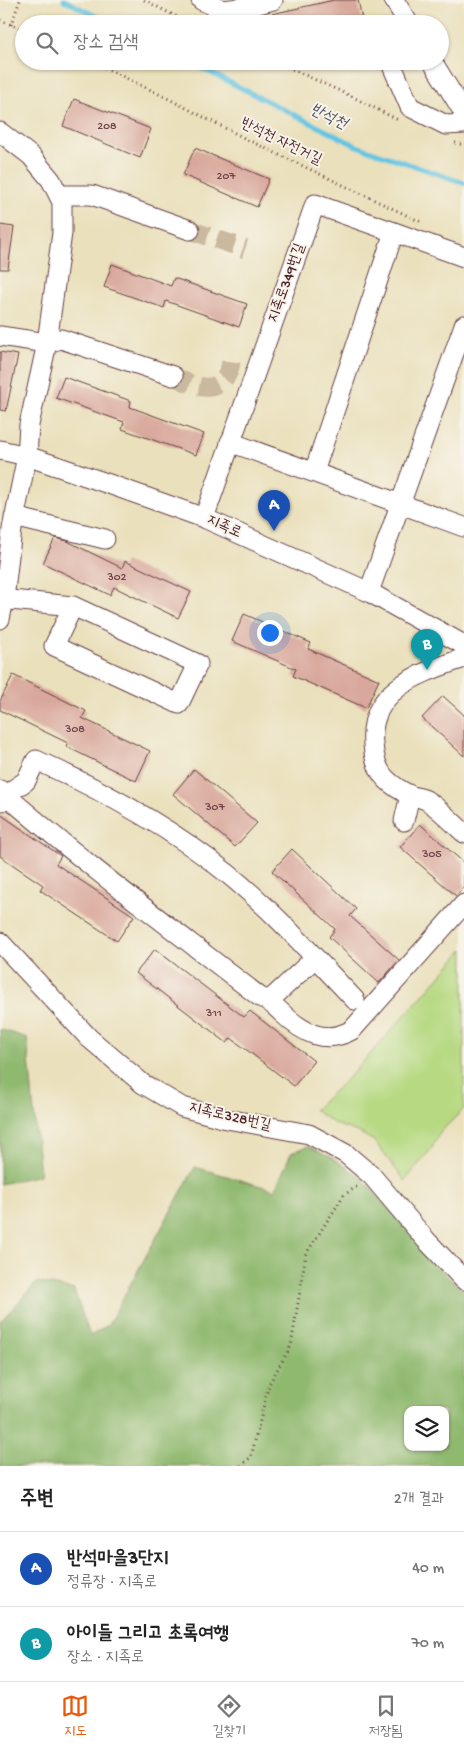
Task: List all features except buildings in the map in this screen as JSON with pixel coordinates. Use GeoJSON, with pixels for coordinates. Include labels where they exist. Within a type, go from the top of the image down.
{"type":"FeatureCollection","features":[{"type":"Feature","properties":{"kind":"street"},"geometry":{"type":"LineString","coordinates":[[201,0],[223,10],[247,7],[273,0]]}},
{"type":"Feature","properties":{"kind":"street"},"geometry":{"type":"LineString","coordinates":[[394,0],[403,15]]}},
{"type":"Feature","properties":{"kind":"street"},"geometry":{"type":"LineString","coordinates":[[394,70],[410,107],[446,125],[464,124]]}},
{"type":"Feature","properties":{"kind":"street"},"geometry":{"type":"LineString","coordinates":[[438,70],[464,113]]}},
{"type":"Feature","properties":{"kind":"street"},"geometry":{"type":"LineString","coordinates":[[0,132],[31,156],[51,180],[62,202],[62,232],[47,343],[29,425],[27,456],[8,524],[0,619]]}},
{"type":"Feature","properties":{"kind":"street"},"geometry":{"type":"LineString","coordinates":[[59,195],[92,195],[190,230]]}},
{"type":"Feature","properties":{"kind":"street","name":"지족로349번길"},"geometry":{"type":"LineString","coordinates":[[204,518],[315,204],[464,257]]}},
{"type":"Feature","properties":{"kind":"street"},"geometry":{"type":"LineString","coordinates":[[314,472],[394,232]]}},
{"type":"Feature","properties":{"kind":"street"},"geometry":{"type":"LineString","coordinates":[[369,592],[464,324]]}},
{"type":"Feature","properties":{"kind":"street"},"geometry":{"type":"LineString","coordinates":[[0,336],[47,343],[61,339],[173,376]]}},
{"type":"Feature","properties":{"kind":"street"},"geometry":{"type":"LineString","coordinates":[[230,442],[464,527]]}},
{"type":"Feature","properties":{"kind":"street","name":"지족로"},"geometry":{"type":"LineString","coordinates":[[0,450],[27,456],[204,518],[369,592],[464,645]]}},
{"type":"Feature","properties":{"kind":"street"},"geometry":{"type":"LineString","coordinates":[[8,524],[105,539]]}},
{"type":"Feature","properties":{"kind":"street"},"geometry":{"type":"LineString","coordinates":[[2,600],[72,606],[198,664],[179,704],[54,646],[72,606]]}},
{"type":"Feature","properties":{"kind":"street"},"geometry":{"type":"LineString","coordinates":[[464,658],[415,676],[397,688],[383,704],[375,718],[372,734],[373,752],[378,769],[386,779],[402,791],[427,800],[464,833]]}},
{"type":"Feature","properties":{"kind":"street"},"geometry":{"type":"LineString","coordinates":[[356,1000],[269,910],[228,874],[146,816],[80,780],[36,760],[26,781],[3,795],[260,997],[270,1000],[282,1013],[314,1035],[327,1038],[341,1036],[352,1030],[464,904]]}},
{"type":"Feature","properties":{"kind":"street"},"geometry":{"type":"LineString","coordinates":[[404,821],[410,795]]}},
{"type":"Feature","properties":{"kind":"street","name":"지족로328번길"},"geometry":{"type":"LineString","coordinates":[[0,942],[89,1038],[142,1084],[182,1106],[227,1118],[309,1134],[346,1154],[372,1176],[426,1240],[464,1280]]}},
{"type":"Feature","properties":{"kind":"street"},"geometry":{"type":"LineString","coordinates":[[270,1000],[315,958]]}},
{"type":"Feature","properties":{"kind":"path"},"geometry":{"type":"LineString","coordinates":[[15,15],[20,0]]}},
{"type":"Feature","properties":{"kind":"path"},"geometry":{"type":"LineString","coordinates":[[144,0],[173,15]]}},
{"type":"Feature","properties":{"kind":"path"},"geometry":{"type":"LineString","coordinates":[[11,25],[15,15]]}},
{"type":"Feature","properties":{"kind":"path"},"geometry":{"type":"LineString","coordinates":[[0,20],[15,27]]}},
{"type":"Feature","properties":{"kind":"path","name":"반석천 자전거길"},"geometry":{"type":"LineString","coordinates":[[110,70],[246,139],[428,225]]}},
{"type":"Feature","properties":{"kind":"path"},"geometry":{"type":"LineString","coordinates":[[294,70],[351,96],[400,122]]}},
{"type":"Feature","properties":{"kind":"path"},"geometry":{"type":"LineString","coordinates":[[451,141],[464,145]]}},
{"type":"Feature","properties":{"kind":"path"},"geometry":{"type":"LineString","coordinates":[[241,1466],[250,1457],[269,1384],[291,1346],[306,1254],[344,1195],[372,1176]]}},
{"type":"Feature","properties":{"kind":"green space"},"geometry":{"type":"Polygon","coordinates":[[[464,949],[464,1109],[440,1132],[432,1148],[405,1181],[374,1141],[360,1133],[335,1124],[314,1110],[354,1072],[464,949]]]}},
{"type":"Feature","properties":{"kind":"green space"},"geometry":{"type":"Polygon","coordinates":[[[0,1029],[27,1038],[40,1175],[0,1184],[0,1029]]]}},
{"type":"Feature","properties":{"kind":"green space"},"geometry":{"type":"Polygon","coordinates":[[[308,1146],[331,1157],[361,1177],[448,1277],[464,1291],[464,1426],[462,1430],[464,1433],[464,1466],[0,1466],[0,1322],[37,1282],[74,1290],[90,1336],[108,1325],[195,1167],[275,1190],[291,1153],[308,1146]]]}},
{"type":"Feature","properties":{"kind":"waterway","name":"반석천"},"geometry":{"type":"LineString","coordinates":[[64,0],[94,15]]}},
{"type":"Feature","properties":{"kind":"waterway","name":"반석천"},"geometry":{"type":"LineString","coordinates":[[205,70],[357,146],[464,183]]}},
{"type":"Feature","properties":{"kind":"tunnel"},"geometry":{"type":"LineString","coordinates":[[190,230],[245,249]]}},
{"type":"Feature","properties":{"kind":"tunnel"},"geometry":{"type":"LineString","coordinates":[[173,376],[199,386],[216,386],[228,374],[231,356]]}},
{"type":"Feature","properties":{"kind":"place","name":"반석마을3단지"},"geometry":{"type":"Point","coordinates":[274,531]}},
{"type":"Feature","properties":{"kind":"place","name":"아이들 그리고 초록여행"},"geometry":{"type":"Point","coordinates":[427,670]}}]}
